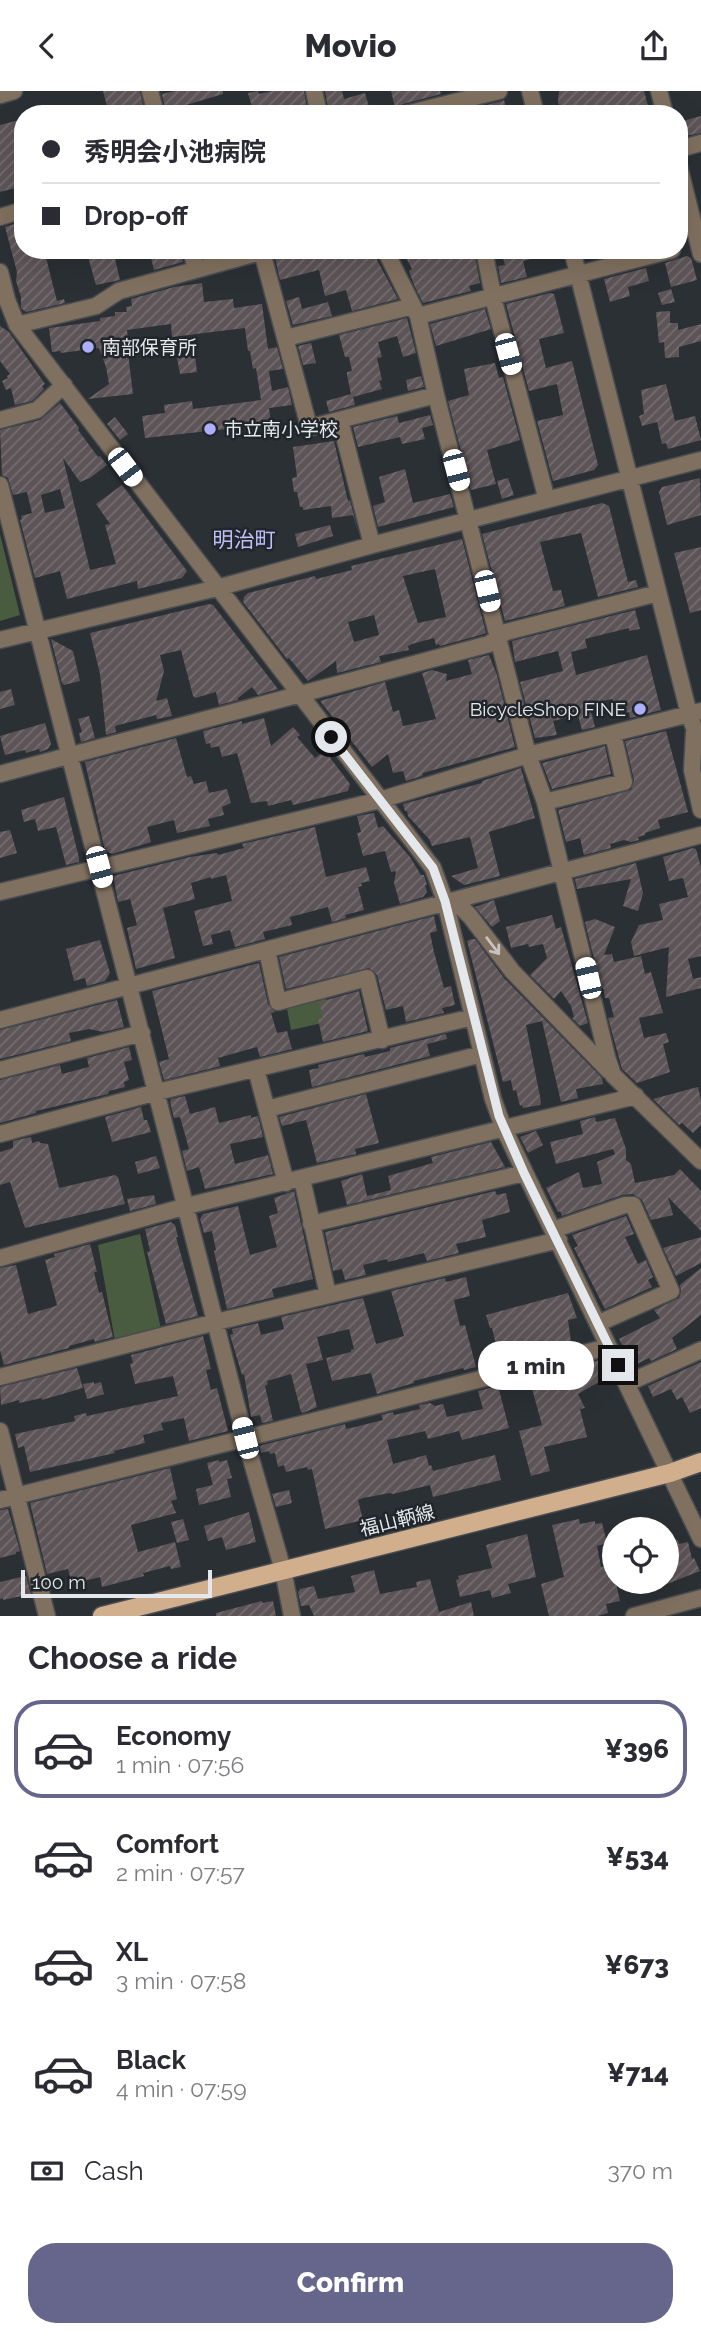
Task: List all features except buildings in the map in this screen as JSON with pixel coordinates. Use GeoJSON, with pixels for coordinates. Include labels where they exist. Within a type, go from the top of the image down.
{"type":"FeatureCollection","features":[{"type":"Feature","properties":{"kind":"main road","name":"福山鞆線"},"geometry":{"type":"LineString","coordinates":[[102,1616],[670,1473],[701,1462]]}},
{"type":"Feature","properties":{"kind":"street"},"geometry":{"type":"LineString","coordinates":[[0,95],[14,91]]}},
{"type":"Feature","properties":{"kind":"street"},"geometry":{"type":"LineString","coordinates":[[459,105],[499,91]]}},
{"type":"Feature","properties":{"kind":"street"},"geometry":{"type":"LineString","coordinates":[[688,201],[700,247]]}},
{"type":"Feature","properties":{"kind":"street"},"geometry":{"type":"LineString","coordinates":[[193,259],[196,269]]}},
{"type":"Feature","properties":{"kind":"street"},"geometry":{"type":"LineString","coordinates":[[11,322],[96,306],[119,291],[234,259]]}},
{"type":"Feature","properties":{"kind":"street"},"geometry":{"type":"LineString","coordinates":[[267,259],[308,423],[312,427],[436,395]]}},
{"type":"Feature","properties":{"kind":"street"},"geometry":{"type":"LineString","coordinates":[[390,259],[416,311],[498,639],[528,755],[545,802],[613,1075]]}},
{"type":"Feature","properties":{"kind":"street"},"geometry":{"type":"LineString","coordinates":[[486,259],[547,500]]}},
{"type":"Feature","properties":{"kind":"street"},"geometry":{"type":"LineString","coordinates":[[574,259],[628,479],[701,747]]}},
{"type":"Feature","properties":{"kind":"street"},"geometry":{"type":"LineString","coordinates":[[286,338],[494,295],[638,259]]}},
{"type":"Feature","properties":{"kind":"street"},"geometry":{"type":"LineString","coordinates":[[0,272],[11,322],[64,385],[433,868],[445,901],[493,1099],[504,1129],[701,1539]]}},
{"type":"Feature","properties":{"kind":"street"},"geometry":{"type":"LineString","coordinates":[[0,420],[37,410],[64,385]]}},
{"type":"Feature","properties":{"kind":"street"},"geometry":{"type":"LineString","coordinates":[[340,420],[372,545]]}},
{"type":"Feature","properties":{"kind":"street"},"geometry":{"type":"LineString","coordinates":[[0,641],[217,588],[701,460]]}},
{"type":"Feature","properties":{"kind":"street"},"geometry":{"type":"LineString","coordinates":[[0,485],[245,1438],[283,1570],[292,1616]]}},
{"type":"Feature","properties":{"kind":"street"},"geometry":{"type":"LineString","coordinates":[[0,774],[489,644],[506,632],[658,593]]}},
{"type":"Feature","properties":{"kind":"street"},"geometry":{"type":"LineString","coordinates":[[0,892],[380,800],[528,755],[613,734],[695,718]]}},
{"type":"Feature","properties":{"kind":"street"},"geometry":{"type":"LineString","coordinates":[[695,718],[692,770],[701,810]]}},
{"type":"Feature","properties":{"kind":"street"},"geometry":{"type":"LineString","coordinates":[[545,802],[624,782],[613,734]]}},
{"type":"Feature","properties":{"kind":"street"},"geometry":{"type":"LineString","coordinates":[[0,1020],[701,835]]}},
{"type":"Feature","properties":{"kind":"street"},"geometry":{"type":"LineString","coordinates":[[445,901],[460,906],[470,916],[512,971],[701,1161]]}},
{"type":"Feature","properties":{"kind":"street"},"geometry":{"type":"LineString","coordinates":[[267,950],[278,1002],[367,978],[382,1039]]}},
{"type":"Feature","properties":{"kind":"street"},"geometry":{"type":"LineString","coordinates":[[0,1134],[157,1092],[473,1017]]}},
{"type":"Feature","properties":{"kind":"street"},"geometry":{"type":"LineString","coordinates":[[0,1070],[142,1033]]}},
{"type":"Feature","properties":{"kind":"street"},"geometry":{"type":"LineString","coordinates":[[267,1109],[482,1054]]}},
{"type":"Feature","properties":{"kind":"street"},"geometry":{"type":"LineString","coordinates":[[257,1069],[267,1109],[311,1224],[328,1295]]}},
{"type":"Feature","properties":{"kind":"street"},"geometry":{"type":"LineString","coordinates":[[0,1258],[187,1206],[636,1096]]}},
{"type":"Feature","properties":{"kind":"street"},"geometry":{"type":"LineString","coordinates":[[311,1224],[524,1173]]}},
{"type":"Feature","properties":{"kind":"street"},"geometry":{"type":"LineString","coordinates":[[0,1377],[556,1235],[625,1205],[633,1205],[671,1291],[599,1323]]}},
{"type":"Feature","properties":{"kind":"street"},"geometry":{"type":"LineString","coordinates":[[8,1498],[608,1347]]}},
{"type":"Feature","properties":{"kind":"street"},"geometry":{"type":"LineString","coordinates":[[628,1383],[701,1350]]}},
{"type":"Feature","properties":{"kind":"street"},"geometry":{"type":"LineString","coordinates":[[0,1431],[8,1498],[47,1616]]}},
{"type":"Feature","properties":{"kind":"street"},"geometry":{"type":"LineString","coordinates":[[634,1616],[701,1598]]}},
{"type":"Feature","properties":{"kind":"green space"},"geometry":{"type":"Polygon","coordinates":[[[0,534],[20,615],[0,621],[0,534]]]}},
{"type":"Feature","properties":{"kind":"green space"},"geometry":{"type":"Polygon","coordinates":[[[326,994],[327,1022],[291,1030],[286,1003],[326,994]]]}},
{"type":"Feature","properties":{"kind":"green space"},"geometry":{"type":"Polygon","coordinates":[[[140,1234],[161,1329],[115,1341],[98,1245],[140,1234]]]}},
{"type":"Feature","properties":{"kind":"place","name":"南部保育所"},"geometry":{"type":"Point","coordinates":[88,347]}},
{"type":"Feature","properties":{"kind":"place","name":"市立南小学校"},"geometry":{"type":"Point","coordinates":[210,429]}},
{"type":"Feature","properties":{"kind":"place","name":"BicycleShop FINE"},"geometry":{"type":"Point","coordinates":[640,709]}},
{"type":"Feature","properties":{"kind":"district","name":"明治町"},"geometry":{"type":"Point","coordinates":[244,539]}},
{"type":"Feature","properties":{"kind":"route"},"geometry":{"type":"LineString","coordinates":[[331,737],[433,868],[445,901],[499,1116],[618,1365]]}}]}
